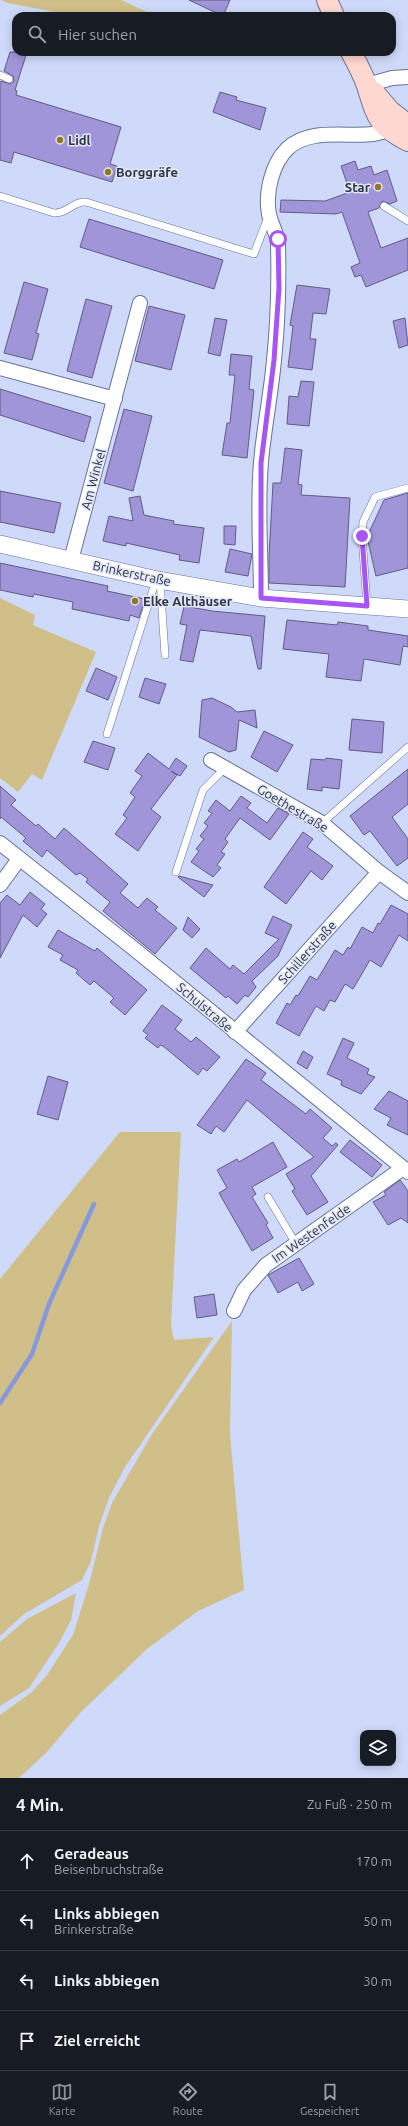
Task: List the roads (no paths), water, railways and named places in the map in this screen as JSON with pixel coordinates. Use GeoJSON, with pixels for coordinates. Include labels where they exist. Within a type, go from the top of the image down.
{"type":"FeatureCollection","features":[{"type":"Feature","properties":{"kind":"main road"},"geometry":{"type":"LineString","coordinates":[[327,0],[332,12]]}},
{"type":"Feature","properties":{"kind":"main road"},"geometry":{"type":"LineString","coordinates":[[353,56],[367,85],[373,109],[399,125],[408,141]]}},
{"type":"Feature","properties":{"kind":"street"},"geometry":{"type":"LineString","coordinates":[[367,85],[392,78],[408,77]]}},
{"type":"Feature","properties":{"kind":"street"},"geometry":{"type":"LineString","coordinates":[[261,598],[261,463],[274,360],[279,288],[278,239],[269,215],[268,193],[277,161],[289,147],[302,140],[318,135],[347,133],[376,135],[399,125]]}},
{"type":"Feature","properties":{"kind":"street","name":"Am Winkel"},"geometry":{"type":"LineString","coordinates":[[71,560],[140,303]]}},
{"type":"Feature","properties":{"kind":"street"},"geometry":{"type":"LineString","coordinates":[[0,368],[115,399]]}},
{"type":"Feature","properties":{"kind":"street","name":"Brinkerstraße"},"geometry":{"type":"LineString","coordinates":[[0,544],[158,580],[261,598],[408,609]]}},
{"type":"Feature","properties":{"kind":"street","name":"Goethestraße"},"geometry":{"type":"LineString","coordinates":[[211,760],[322,823],[379,872],[408,893]]}},
{"type":"Feature","properties":{"kind":"street","name":"Schulstraße"},"geometry":{"type":"LineString","coordinates":[[0,843],[133,948],[405,1170]]}},
{"type":"Feature","properties":{"kind":"street"},"geometry":{"type":"LineString","coordinates":[[0,885],[19,859]]}},
{"type":"Feature","properties":{"kind":"street","name":"Schillerstraße"},"geometry":{"type":"LineString","coordinates":[[235,1032],[379,872]]}},
{"type":"Feature","properties":{"kind":"street","name":"Im Westenfelde"},"geometry":{"type":"LineString","coordinates":[[234,1311],[244,1290],[266,1265],[405,1170]]}},
{"type":"Feature","properties":{"kind":"lane"},"geometry":{"type":"LineString","coordinates":[[0,75],[9,79]]}},
{"type":"Feature","properties":{"kind":"lane"},"geometry":{"type":"LineString","coordinates":[[0,196],[54,213],[61,213],[80,202],[86,202],[254,254],[269,215]]}},
{"type":"Feature","properties":{"kind":"lane"},"geometry":{"type":"LineString","coordinates":[[384,206],[408,221]]}},
{"type":"Feature","properties":{"kind":"lane"},"geometry":{"type":"LineString","coordinates":[[367,606],[362,536],[363,522],[375,497],[408,488]]}},
{"type":"Feature","properties":{"kind":"lane"},"geometry":{"type":"LineString","coordinates":[[158,580],[165,655]]}},
{"type":"Feature","properties":{"kind":"lane"},"geometry":{"type":"LineString","coordinates":[[107,734],[158,580]]}},
{"type":"Feature","properties":{"kind":"lane"},"geometry":{"type":"LineString","coordinates":[[322,823],[408,747]]}},
{"type":"Feature","properties":{"kind":"lane"},"geometry":{"type":"LineString","coordinates":[[176,872],[203,790],[225,768]]}},
{"type":"Feature","properties":{"kind":"lane"},"geometry":{"type":"LineString","coordinates":[[268,1197],[296,1244]]}},
{"type":"Feature","properties":{"kind":"waterway"},"geometry":{"type":"LineString","coordinates":[[0,1403],[32,1354],[49,1304],[94,1204]]}},
{"type":"Feature","properties":{"kind":"place","name":"Lidl"},"geometry":{"type":"Point","coordinates":[60,140]}},
{"type":"Feature","properties":{"kind":"place","name":"Borggräfe"},"geometry":{"type":"Point","coordinates":[108,172]}},
{"type":"Feature","properties":{"kind":"place","name":"Star"},"geometry":{"type":"Point","coordinates":[378,187]}},
{"type":"Feature","properties":{"kind":"place","name":"Elke Althäuser"},"geometry":{"type":"Point","coordinates":[135,601]}}]}
